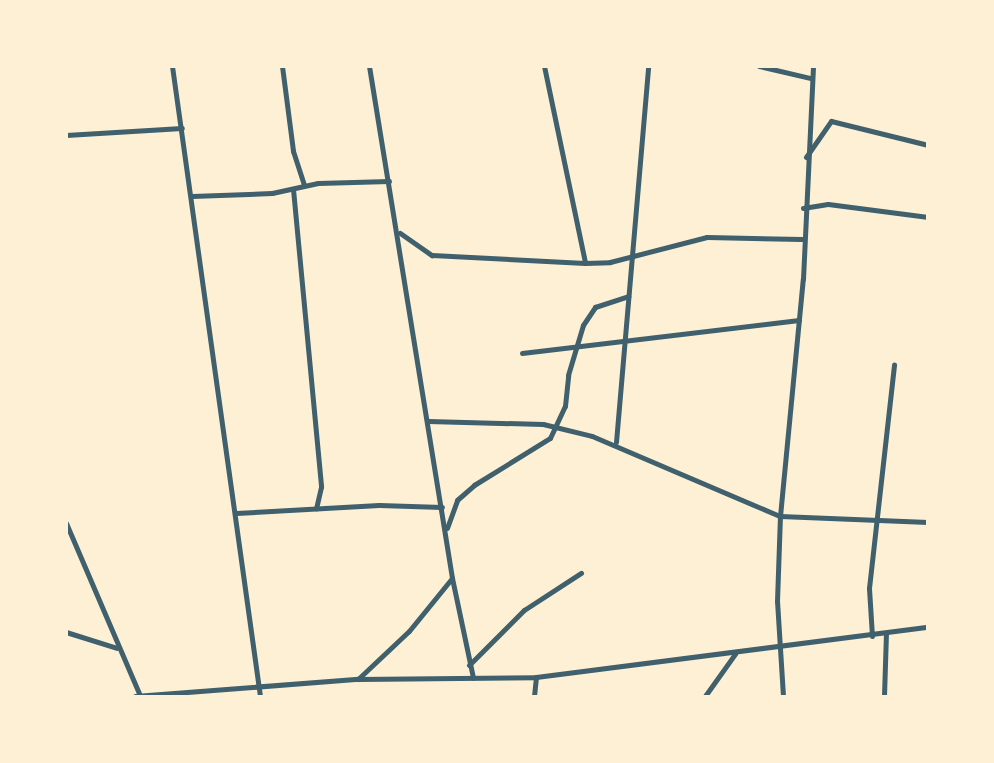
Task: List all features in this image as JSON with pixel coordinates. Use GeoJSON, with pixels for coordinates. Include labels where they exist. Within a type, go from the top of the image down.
{"type":"FeatureCollection","features":[{"type":"Feature","properties":{"kind":"street"},"geometry":{"type":"LineString","coordinates":[[172,66],[261,686],[260,696]]}},
{"type":"Feature","properties":{"kind":"street"},"geometry":{"type":"LineString","coordinates":[[282,66],[293,151],[304,185]]}},
{"type":"Feature","properties":{"kind":"street"},"geometry":{"type":"LineString","coordinates":[[369,66],[452,578],[473,678]]}},
{"type":"Feature","properties":{"kind":"street"},"geometry":{"type":"LineString","coordinates":[[544,66],[585,263]]}},
{"type":"Feature","properties":{"kind":"street"},"geometry":{"type":"LineString","coordinates":[[616,442],[626,341],[629,257],[648,66]]}},
{"type":"Feature","properties":{"kind":"street"},"geometry":{"type":"LineString","coordinates":[[759,66],[810,78]]}},
{"type":"Feature","properties":{"kind":"street"},"geometry":{"type":"LineString","coordinates":[[783,696],[779,648],[780,516],[799,320],[810,78],[813,66]]}},
{"type":"Feature","properties":{"kind":"street"},"geometry":{"type":"LineString","coordinates":[[806,157],[831,121],[928,145]]}},
{"type":"Feature","properties":{"kind":"street"},"geometry":{"type":"LineString","coordinates":[[66,135],[181,128]]}},
{"type":"Feature","properties":{"kind":"street"},"geometry":{"type":"LineString","coordinates":[[192,196],[293,189],[304,185],[389,181]]}},
{"type":"Feature","properties":{"kind":"street"},"geometry":{"type":"LineString","coordinates":[[293,189],[321,487],[316,508]]}},
{"type":"Feature","properties":{"kind":"street"},"geometry":{"type":"LineString","coordinates":[[803,208],[828,204],[928,217]]}},
{"type":"Feature","properties":{"kind":"street"},"geometry":{"type":"LineString","coordinates":[[398,232],[432,255],[585,263],[629,257],[707,237],[802,239]]}},
{"type":"Feature","properties":{"kind":"street"},"geometry":{"type":"LineString","coordinates":[[446,533],[457,500],[474,485],[540,447],[558,427],[583,325],[595,307],[628,296]]}},
{"type":"Feature","properties":{"kind":"street"},"geometry":{"type":"LineString","coordinates":[[523,353],[799,320]]}},
{"type":"Feature","properties":{"kind":"street"},"geometry":{"type":"LineString","coordinates":[[872,636],[869,588],[894,364]]}},
{"type":"Feature","properties":{"kind":"street"},"geometry":{"type":"LineString","coordinates":[[428,421],[558,427],[616,442],[780,516],[928,522]]}},
{"type":"Feature","properties":{"kind":"street"},"geometry":{"type":"LineString","coordinates":[[236,513],[316,508],[442,507]]}},
{"type":"Feature","properties":{"kind":"street"},"geometry":{"type":"LineString","coordinates":[[66,523],[138,696],[358,679],[536,677],[734,654],[928,627]]}},
{"type":"Feature","properties":{"kind":"street"},"geometry":{"type":"LineString","coordinates":[[469,665],[524,610],[581,573]]}},
{"type":"Feature","properties":{"kind":"street"},"geometry":{"type":"LineString","coordinates":[[358,679],[409,631],[452,578]]}},
{"type":"Feature","properties":{"kind":"street"},"geometry":{"type":"LineString","coordinates":[[66,632],[117,648]]}},
{"type":"Feature","properties":{"kind":"street"},"geometry":{"type":"LineString","coordinates":[[884,696],[887,633]]}},
{"type":"Feature","properties":{"kind":"street"},"geometry":{"type":"LineString","coordinates":[[705,696],[734,654]]}},
{"type":"Feature","properties":{"kind":"street"},"geometry":{"type":"LineString","coordinates":[[534,696],[536,677]]}}]}
